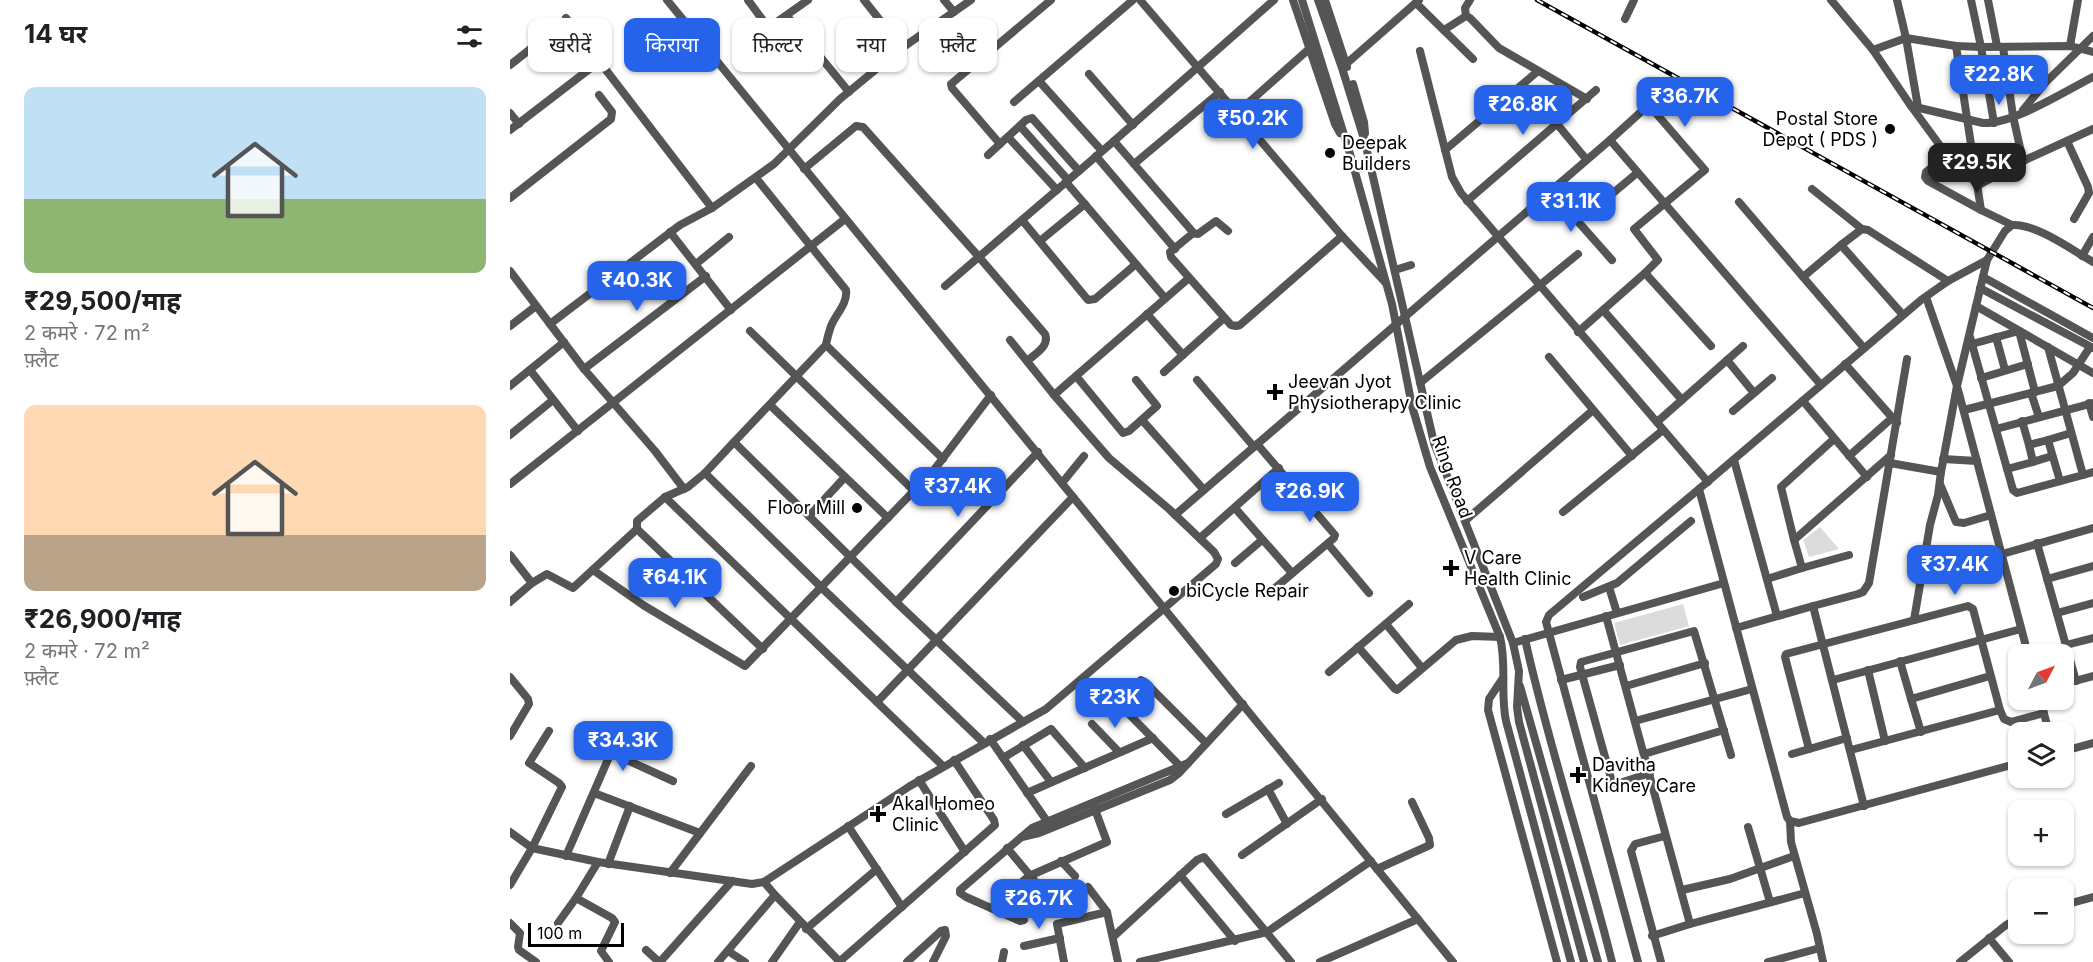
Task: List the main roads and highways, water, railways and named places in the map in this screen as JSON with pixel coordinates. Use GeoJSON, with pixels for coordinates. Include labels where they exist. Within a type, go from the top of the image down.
{"type":"FeatureCollection","features":[{"type":"Feature","properties":{"kind":"railway"},"geometry":{"type":"LineString","coordinates":[[1537,0],[2093,308]]}},
{"type":"Feature","properties":{"kind":"place","name":"Postal Store Depot ( PDS )"},"geometry":{"type":"Point","coordinates":[1890,129]}},
{"type":"Feature","properties":{"kind":"place","name":"Deepak Builders"},"geometry":{"type":"Point","coordinates":[1330,153]}},
{"type":"Feature","properties":{"kind":"place","name":"Jeevan Jyot Physiotherapy Clinic"},"geometry":{"type":"Point","coordinates":[1275,392]}},
{"type":"Feature","properties":{"kind":"place","name":"Floor Mill"},"geometry":{"type":"Point","coordinates":[857,508]}},
{"type":"Feature","properties":{"kind":"place","name":"V Care Health Clinic"},"geometry":{"type":"Point","coordinates":[1451,568]}},
{"type":"Feature","properties":{"kind":"place","name":"biCycle Repair"},"geometry":{"type":"Point","coordinates":[1174,591]}},
{"type":"Feature","properties":{"kind":"place","name":"Davitha Kidney Care"},"geometry":{"type":"Point","coordinates":[1578,775]}},
{"type":"Feature","properties":{"kind":"place","name":"Akal Homeo Clinic"},"geometry":{"type":"Point","coordinates":[878,814]}}]}
